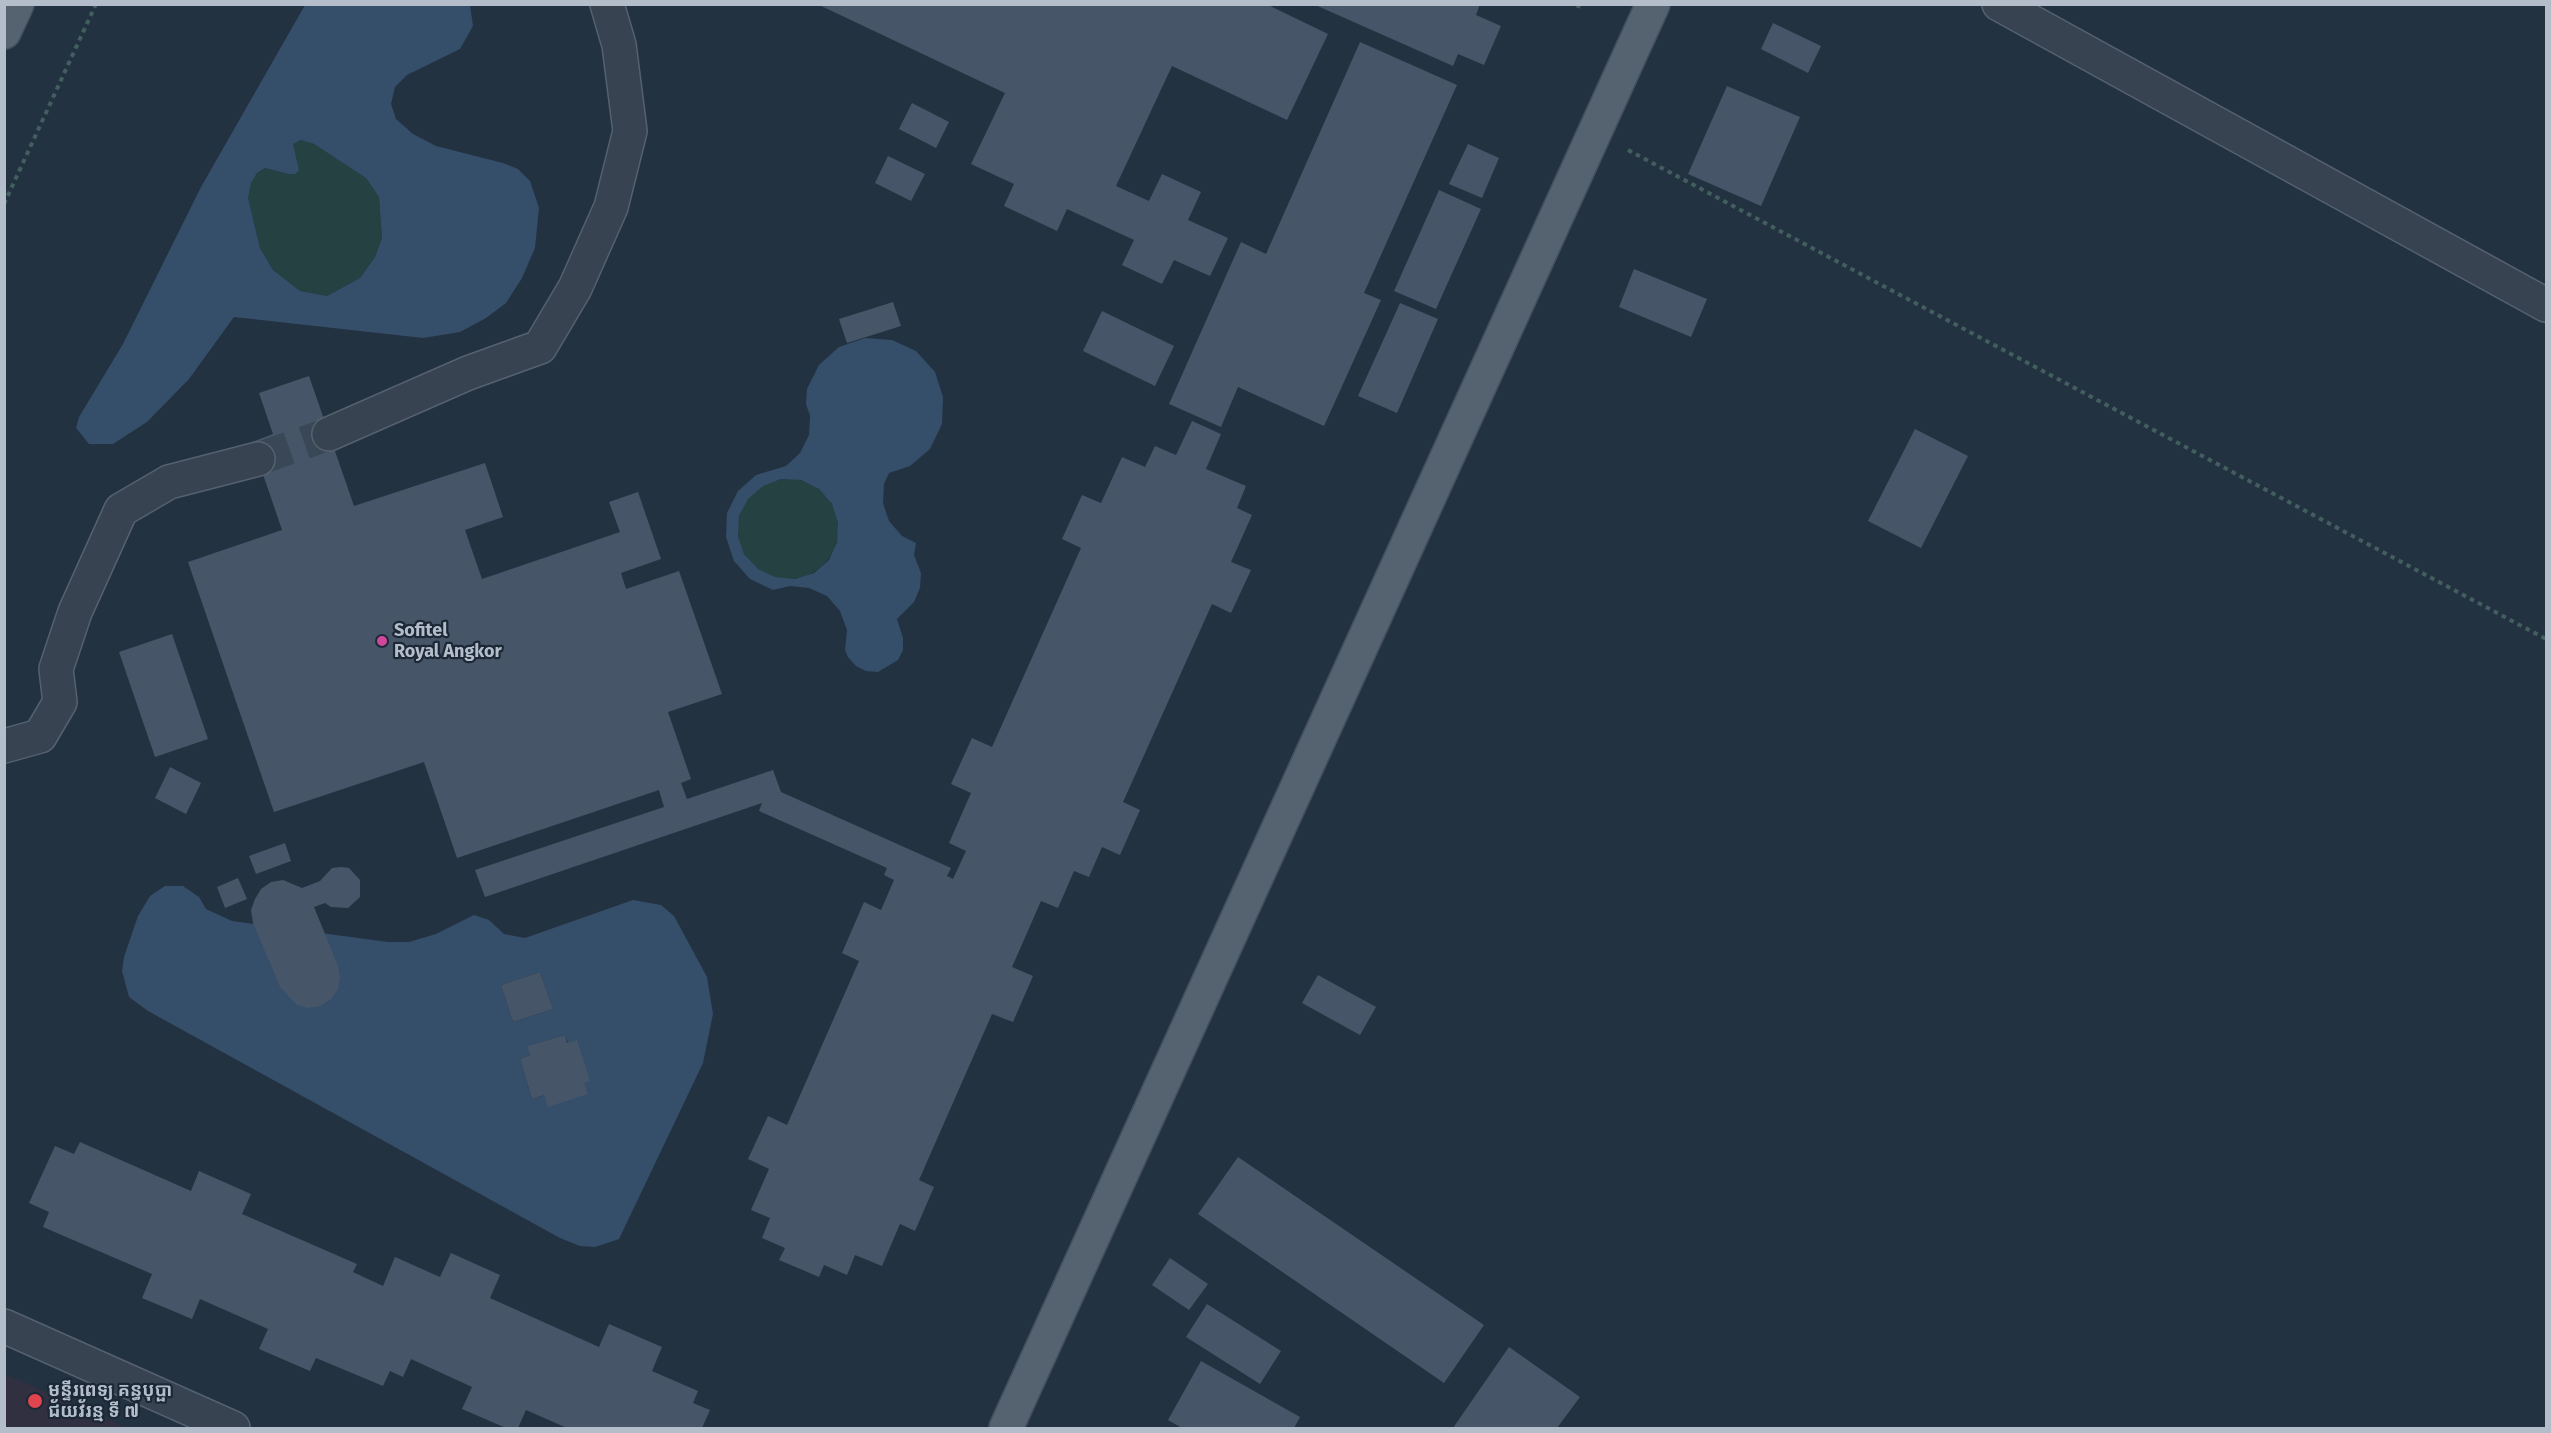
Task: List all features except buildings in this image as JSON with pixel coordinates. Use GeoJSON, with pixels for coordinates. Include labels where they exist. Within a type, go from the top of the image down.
{"type":"FeatureCollection","features":[{"type":"Feature","properties":{"kind":"main road"},"geometry":{"type":"LineString","coordinates":[[4,32],[17,4]]}},
{"type":"Feature","properties":{"kind":"main road"},"geometry":{"type":"LineString","coordinates":[[1006,1428],[1595,133],[1650,6]]}},
{"type":"Feature","properties":{"kind":"street"},"geometry":{"type":"LineString","coordinates":[[329,434],[468,373],[540,347],[575,288],[611,207],[630,131],[619,45],[608,4]]}},
{"type":"Feature","properties":{"kind":"street"},"geometry":{"type":"LineString","coordinates":[[1999,4],[2547,305]]}},
{"type":"Feature","properties":{"kind":"street"},"geometry":{"type":"LineString","coordinates":[[4,746],[40,736],[60,702],[56,669],[75,612],[121,510],[169,482],[258,459]]}},
{"type":"Feature","properties":{"kind":"street"},"geometry":{"type":"LineString","coordinates":[[4,1326],[233,1428]]}},
{"type":"Feature","properties":{"kind":"path"},"geometry":{"type":"LineString","coordinates":[[4,204],[96,4]]}},
{"type":"Feature","properties":{"kind":"path"},"geometry":{"type":"LineString","coordinates":[[1595,133],[2547,639]]}},
{"type":"Feature","properties":{"kind":"shaded area"},"geometry":{"type":"Polygon","coordinates":[[[305,5],[470,5],[473,26],[460,49],[407,75],[395,87],[391,104],[396,119],[413,134],[436,146],[518,169],[530,181],[539,208],[535,248],[522,278],[506,303],[486,318],[460,332],[423,338],[234,317],[189,379],[147,422],[113,444],[89,444],[76,428],[79,417],[123,344],[201,187],[305,5]],[[301,140],[293,144],[299,170],[295,174],[265,168],[257,173],[251,183],[248,198],[260,248],[273,270],[300,291],[327,296],[360,278],[375,257],[382,238],[379,197],[366,178],[314,144],[301,140]]]}},
{"type":"Feature","properties":{"kind":"shaded area"},"geometry":{"type":"Polygon","coordinates":[[[865,338],[892,340],[916,351],[935,372],[943,397],[942,424],[930,449],[910,466],[889,473],[884,484],[883,503],[889,521],[902,536],[916,543],[914,555],[921,573],[920,588],[914,602],[897,619],[903,638],[903,650],[898,660],[878,672],[866,671],[856,666],[848,657],[845,650],[847,630],[840,611],[827,596],[809,588],[790,586],[773,590],[750,579],[734,561],[726,537],[727,513],[738,491],[756,475],[786,466],[800,453],[809,435],[810,416],[806,404],[807,389],[819,365],[839,347],[865,338]],[[781,479],[763,486],[748,499],[739,516],[738,536],[744,554],[758,569],[775,577],[795,579],[814,573],[829,560],[837,542],[838,523],[832,504],[819,489],[801,480],[781,479]]]}},
{"type":"Feature","properties":{"kind":"shaded area"},"geometry":{"type":"Polygon","coordinates":[[[165,886],[183,886],[199,897],[206,909],[232,921],[388,942],[409,942],[436,934],[474,915],[489,920],[504,934],[525,938],[633,900],[661,905],[674,916],[707,977],[713,1014],[703,1063],[619,1239],[595,1247],[580,1246],[560,1238],[148,1011],[129,997],[122,971],[124,957],[138,916],[150,896],[165,886]],[[540,972],[501,985],[513,1022],[553,1009],[540,972]],[[565,1035],[528,1046],[530,1055],[520,1059],[532,1099],[544,1095],[587,1094],[565,1035]]]}},
{"type":"Feature","properties":{"kind":"shaded area","name":"មន្ទីរពេទ្យ គន្ធបុប្ផា ជ័យវ័រន្ម ទី ៧"},"geometry":{"type":"Polygon","coordinates":[[[5,1374],[127,1428],[5,1428],[5,1374]]]}},
{"type":"Feature","properties":{"kind":"green space"},"geometry":{"type":"Polygon","coordinates":[[[301,140],[314,144],[366,178],[379,197],[382,238],[375,257],[360,278],[327,296],[300,291],[273,270],[260,248],[248,198],[251,183],[257,173],[265,168],[288,174],[297,159],[293,152],[293,144],[301,140]]]}},
{"type":"Feature","properties":{"kind":"green space"},"geometry":{"type":"Polygon","coordinates":[[[788,479],[807,483],[823,494],[834,510],[838,529],[834,548],[823,564],[807,575],[788,579],[769,575],[753,564],[742,548],[738,529],[742,510],[753,494],[769,483],[788,479]]]}},
{"type":"Feature","properties":{"kind":"tunnel"},"geometry":{"type":"LineString","coordinates":[[258,459],[329,434]]}},
{"type":"Feature","properties":{"kind":"place","name":"Sofitel Royal Angkor"},"geometry":{"type":"Point","coordinates":[382,641]}},
{"type":"Feature","properties":{"kind":"place","name":"មន្ទីរពេទ្យ គន្ធបុប្ផា ជ័យវ័រន្ម ទី ៧"},"geometry":{"type":"Point","coordinates":[35,1401]}}]}
